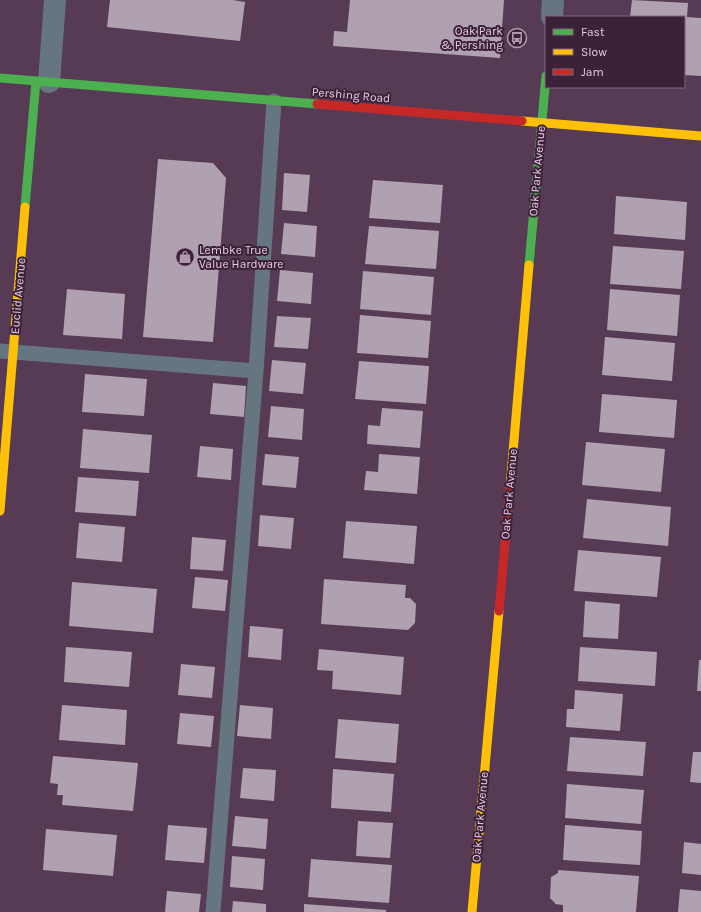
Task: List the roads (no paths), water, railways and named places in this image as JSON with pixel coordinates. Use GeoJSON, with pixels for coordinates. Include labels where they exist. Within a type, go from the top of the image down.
{"type":"FeatureCollection","features":[{"type":"Feature","properties":{"kind":"street","name":"Euclid Avenue"},"geometry":{"type":"LineString","coordinates":[[0,511],[7,351],[54,0]]}},
{"type":"Feature","properties":{"kind":"street"},"geometry":{"type":"LineString","coordinates":[[552,16],[553,0]]}},
{"type":"Feature","properties":{"kind":"street","name":"Pershing Road"},"geometry":{"type":"LineString","coordinates":[[0,78],[701,136]]}},
{"type":"Feature","properties":{"kind":"street","name":"Oak Park Avenue"},"geometry":{"type":"LineString","coordinates":[[472,912],[545,88]]}},
{"type":"Feature","properties":{"kind":"lane"},"geometry":{"type":"LineString","coordinates":[[213,912],[256,371],[274,101]]}},
{"type":"Feature","properties":{"kind":"lane"},"geometry":{"type":"LineString","coordinates":[[7,351],[256,371]]}},
{"type":"Feature","properties":{"kind":"place","name":"Oak Park & Pershing"},"geometry":{"type":"Point","coordinates":[517,38]}},
{"type":"Feature","properties":{"kind":"place","name":"Lembke True Value Hardware"},"geometry":{"type":"Point","coordinates":[185,257]}}]}
